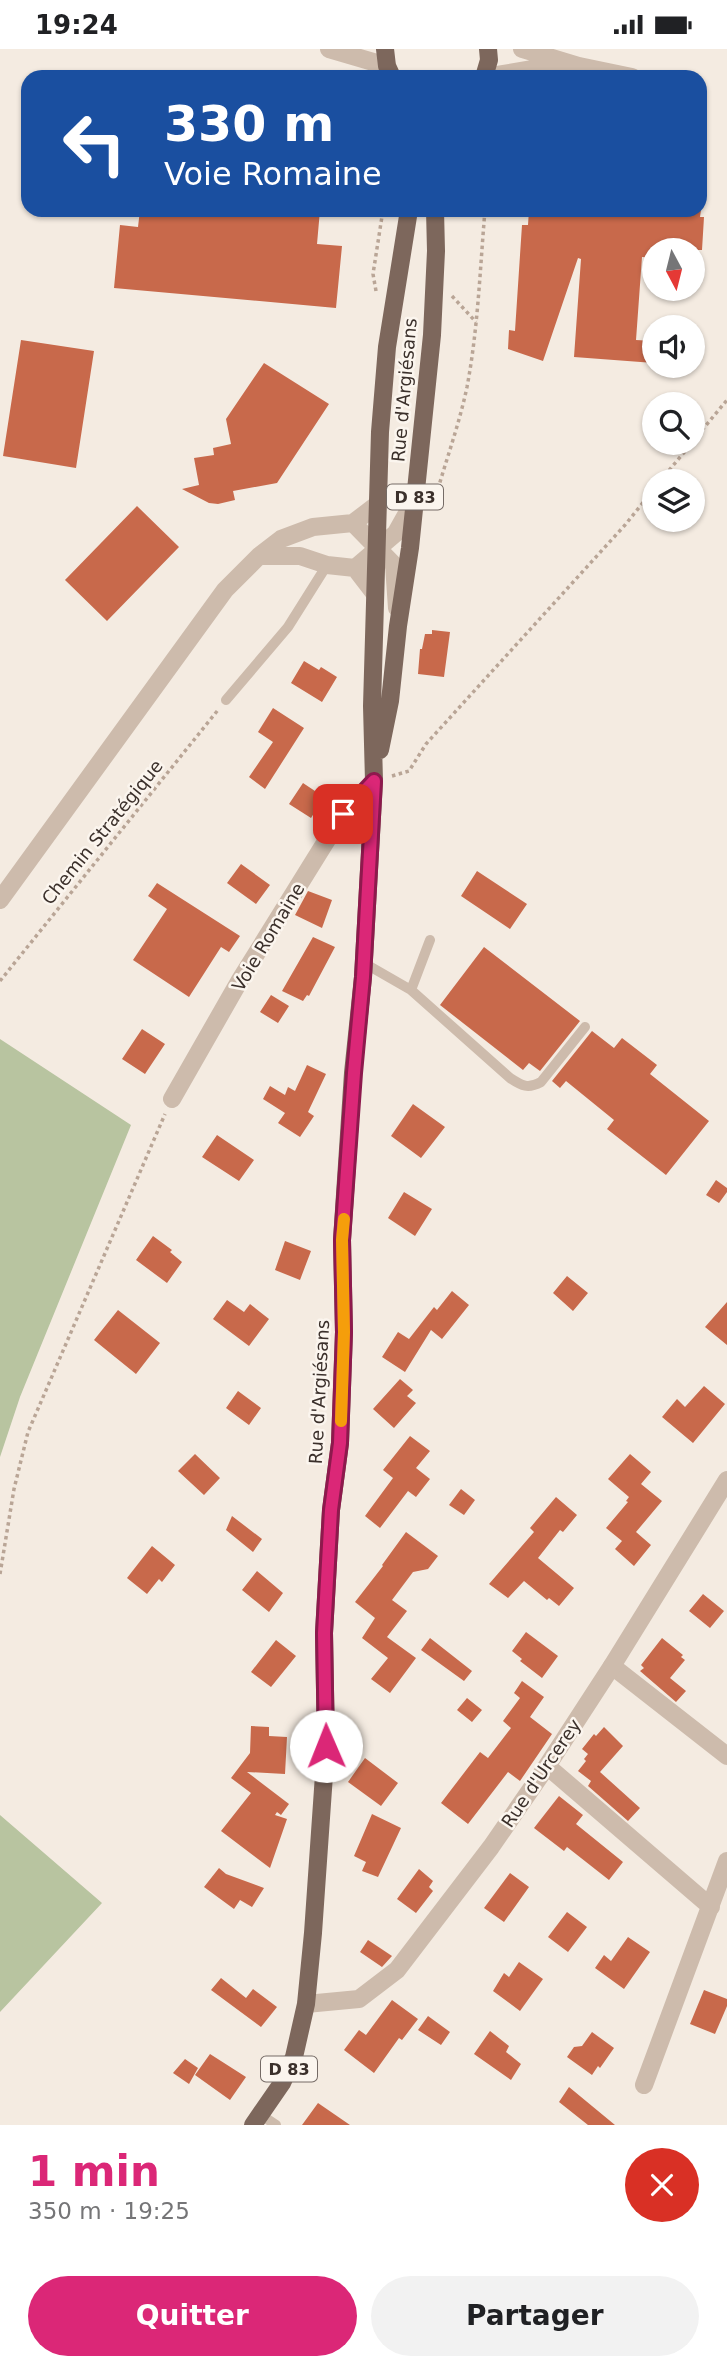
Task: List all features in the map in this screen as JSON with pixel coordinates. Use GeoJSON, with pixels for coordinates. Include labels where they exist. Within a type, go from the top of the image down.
{"type":"FeatureCollection","features":[{"type":"Feature","properties":{"kind":"main road"},"geometry":{"type":"LineString","coordinates":[[486,70],[488,49]]}},
{"type":"Feature","properties":{"kind":"main road","name":"Rue d'Argiésans"},"geometry":{"type":"LineString","coordinates":[[306,2004],[326,1746],[324,1633],[331,1524],[340,1443],[344,1332],[342,1240],[364,963],[374,781],[372,706],[380,432],[387,348],[408,217]]}},
{"type":"Feature","properties":{"kind":"main road","name":"Rue d'Argiésans"},"geometry":{"type":"LineString","coordinates":[[374,781],[390,701],[415,499],[432,335],[435,217]]}},
{"type":"Feature","properties":{"kind":"main road","name":"D 83"},"geometry":{"type":"LineString","coordinates":[[263,2122],[294,2057],[306,2004]]}},
{"type":"Feature","properties":{"kind":"street"},"geometry":{"type":"LineString","coordinates":[[329,49],[388,64]]}},
{"type":"Feature","properties":{"kind":"street"},"geometry":{"type":"LineString","coordinates":[[522,49],[598,70]]}},
{"type":"Feature","properties":{"kind":"street"},"geometry":{"type":"LineString","coordinates":[[527,70],[579,66]]}},
{"type":"Feature","properties":{"kind":"street"},"geometry":{"type":"LineString","coordinates":[[355,568],[396,534],[415,499]]}},
{"type":"Feature","properties":{"kind":"street"},"geometry":{"type":"LineString","coordinates":[[0,900],[225,590],[259,556],[281,539],[313,527],[353,523],[378,504]]}},
{"type":"Feature","properties":{"kind":"street"},"geometry":{"type":"LineString","coordinates":[[353,523],[394,565],[398,626]]}},
{"type":"Feature","properties":{"kind":"street"},"geometry":{"type":"LineString","coordinates":[[259,556],[300,556],[327,565],[355,568],[375,594]]}},
{"type":"Feature","properties":{"kind":"street","name":"Voie Romaine"},"geometry":{"type":"LineString","coordinates":[[172,1099],[240,980],[343,814],[374,781]]}},
{"type":"Feature","properties":{"kind":"street","name":"Rue d'Urcerey"},"geometry":{"type":"LineString","coordinates":[[306,2004],[359,1999],[397,1970],[491,1847],[547,1766],[727,1480]]}},
{"type":"Feature","properties":{"kind":"street"},"geometry":{"type":"LineString","coordinates":[[612,1666],[727,1756]]}},
{"type":"Feature","properties":{"kind":"street"},"geometry":{"type":"LineString","coordinates":[[547,1766],[711,1907]]}},
{"type":"Feature","properties":{"kind":"street"},"geometry":{"type":"LineString","coordinates":[[644,2085],[727,1861]]}},
{"type":"Feature","properties":{"kind":"lane"},"geometry":{"type":"LineString","coordinates":[[226,700],[288,627],[327,565]]}},
{"type":"Feature","properties":{"kind":"lane"},"geometry":{"type":"LineString","coordinates":[[411,991],[430,940]]}},
{"type":"Feature","properties":{"kind":"lane"},"geometry":{"type":"LineString","coordinates":[[364,963],[411,991],[524,1087],[541,1082],[585,1027]]}},
{"type":"Feature","properties":{"kind":"path"},"geometry":{"type":"LineString","coordinates":[[433,506],[457,431],[467,387],[476,322],[484,217]]}},
{"type":"Feature","properties":{"kind":"path"},"geometry":{"type":"LineString","coordinates":[[452,296],[476,322]]}},
{"type":"Feature","properties":{"kind":"path"},"geometry":{"type":"LineString","coordinates":[[705,426],[727,400]]}},
{"type":"Feature","properties":{"kind":"path"},"geometry":{"type":"LineString","coordinates":[[670,469],[681,455]]}},
{"type":"Feature","properties":{"kind":"path"},"geometry":{"type":"LineString","coordinates":[[374,781],[409,771],[426,744],[642,504]]}},
{"type":"Feature","properties":{"kind":"path","name":"Chemin Stratégique"},"geometry":{"type":"LineString","coordinates":[[0,981],[226,700]]}},
{"type":"Feature","properties":{"kind":"path"},"geometry":{"type":"LineString","coordinates":[[0,1574],[14,1489],[28,1432],[172,1099]]}},
{"type":"Feature","properties":{"kind":"green space"},"geometry":{"type":"Polygon","coordinates":[[[0,1039],[131,1125],[20,1397],[0,1457],[0,1039]]]}},
{"type":"Feature","properties":{"kind":"green space"},"geometry":{"type":"Polygon","coordinates":[[[0,1815],[102,1903],[0,2012],[0,1815]]]}},
{"type":"Feature","properties":{"kind":"building"},"geometry":{"type":"Polygon","coordinates":[[[139,217],[319,217],[317,244],[342,246],[336,308],[114,288],[120,225],[138,227],[139,217]]]}},
{"type":"Feature","properties":{"kind":"building"},"geometry":{"type":"Polygon","coordinates":[[[529,217],[704,217],[703,238],[642,238],[636,340],[642,340],[642,362],[574,357],[581,259],[578,258],[543,361],[508,349],[509,330],[515,331],[522,225],[528,225],[529,217]]]}},
{"type":"Feature","properties":{"kind":"building"},"geometry":{"type":"Polygon","coordinates":[[[21,340],[94,351],[76,468],[3,456],[21,340]]]}},
{"type":"Feature","properties":{"kind":"building"},"geometry":{"type":"Polygon","coordinates":[[[264,363],[329,404],[277,483],[233,491],[235,500],[209,503],[182,489],[199,485],[194,458],[214,455],[213,448],[231,444],[226,419],[264,363]]]}},
{"type":"Feature","properties":{"kind":"building"},"geometry":{"type":"Polygon","coordinates":[[[137,506],[179,547],[107,621],[65,580],[137,506]]]}},
{"type":"Feature","properties":{"kind":"building"},"geometry":{"type":"Polygon","coordinates":[[[432,630],[450,632],[444,677],[418,674],[420,649],[425,634],[432,634],[432,630]]]}},
{"type":"Feature","properties":{"kind":"building"},"geometry":{"type":"Polygon","coordinates":[[[304,661],[337,677],[322,702],[291,683],[304,661]]]}},
{"type":"Feature","properties":{"kind":"building"},"geometry":{"type":"Polygon","coordinates":[[[273,708],[304,728],[265,789],[249,777],[273,742],[258,732],[273,708]]]}},
{"type":"Feature","properties":{"kind":"building"},"geometry":{"type":"Polygon","coordinates":[[[303,783],[324,797],[311,818],[289,804],[303,783]]]}},
{"type":"Feature","properties":{"kind":"building"},"geometry":{"type":"Polygon","coordinates":[[[241,864],[270,885],[256,904],[227,883],[241,864]]]}},
{"type":"Feature","properties":{"kind":"building"},"geometry":{"type":"Polygon","coordinates":[[[477,871],[527,904],[510,929],[461,896],[477,871]]]}},
{"type":"Feature","properties":{"kind":"building"},"geometry":{"type":"Polygon","coordinates":[[[157,883],[240,936],[229,952],[221,947],[189,997],[133,960],[167,909],[148,896],[157,883]]]}},
{"type":"Feature","properties":{"kind":"building"},"geometry":{"type":"Polygon","coordinates":[[[308,891],[332,900],[322,928],[295,915],[308,891]]]}},
{"type":"Feature","properties":{"kind":"building"},"geometry":{"type":"Polygon","coordinates":[[[313,937],[335,947],[309,996],[303,1001],[282,991],[313,937]]]}},
{"type":"Feature","properties":{"kind":"building"},"geometry":{"type":"Polygon","coordinates":[[[484,947],[580,1021],[540,1071],[529,1063],[523,1070],[440,1005],[484,947]]]}},
{"type":"Feature","properties":{"kind":"building"},"geometry":{"type":"Polygon","coordinates":[[[271,995],[289,1006],[278,1023],[260,1012],[271,995]]]}},
{"type":"Feature","properties":{"kind":"building"},"geometry":{"type":"Polygon","coordinates":[[[142,1029],[165,1044],[145,1074],[122,1059],[142,1029]]]}},
{"type":"Feature","properties":{"kind":"building"},"geometry":{"type":"Polygon","coordinates":[[[592,1031],[614,1048],[622,1038],[657,1065],[650,1074],[709,1121],[666,1175],[607,1129],[614,1120],[566,1081],[560,1088],[552,1081],[592,1031]]]}},
{"type":"Feature","properties":{"kind":"building"},"geometry":{"type":"Polygon","coordinates":[[[307,1065],[326,1074],[308,1112],[314,1116],[300,1137],[278,1123],[285,1113],[263,1099],[270,1086],[285,1095],[288,1087],[295,1091],[307,1065]]]}},
{"type":"Feature","properties":{"kind":"building"},"geometry":{"type":"Polygon","coordinates":[[[413,1104],[445,1127],[421,1158],[391,1136],[413,1104]]]}},
{"type":"Feature","properties":{"kind":"building"},"geometry":{"type":"Polygon","coordinates":[[[217,1135],[254,1160],[239,1181],[202,1157],[217,1135]]]}},
{"type":"Feature","properties":{"kind":"building"},"geometry":{"type":"Polygon","coordinates":[[[716,1180],[727,1188],[719,1203],[706,1195],[716,1180]]]}},
{"type":"Feature","properties":{"kind":"building"},"geometry":{"type":"Polygon","coordinates":[[[404,1192],[432,1209],[415,1236],[388,1218],[404,1192]]]}},
{"type":"Feature","properties":{"kind":"building"},"geometry":{"type":"Polygon","coordinates":[[[153,1236],[172,1250],[170,1252],[182,1262],[167,1283],[136,1260],[153,1236]]]}},
{"type":"Feature","properties":{"kind":"building"},"geometry":{"type":"Polygon","coordinates":[[[285,1241],[311,1251],[300,1280],[275,1270],[285,1241]]]}},
{"type":"Feature","properties":{"kind":"building"},"geometry":{"type":"Polygon","coordinates":[[[567,1276],[588,1293],[573,1311],[553,1293],[567,1276]]]}},
{"type":"Feature","properties":{"kind":"building"},"geometry":{"type":"Polygon","coordinates":[[[452,1291],[469,1305],[442,1339],[431,1330],[405,1372],[382,1357],[398,1332],[409,1339],[434,1307],[437,1310],[452,1291]]]}},
{"type":"Feature","properties":{"kind":"building"},"geometry":{"type":"Polygon","coordinates":[[[227,1300],[244,1312],[250,1304],[269,1319],[249,1346],[213,1319],[227,1300]]]}},
{"type":"Feature","properties":{"kind":"building"},"geometry":{"type":"Polygon","coordinates":[[[727,1302],[727,1345],[705,1327],[727,1302]]]}},
{"type":"Feature","properties":{"kind":"building"},"geometry":{"type":"Polygon","coordinates":[[[118,1310],[160,1343],[136,1374],[94,1340],[118,1310]]]}},
{"type":"Feature","properties":{"kind":"building"},"geometry":{"type":"Polygon","coordinates":[[[400,1379],[413,1390],[407,1396],[416,1403],[394,1428],[373,1409],[400,1379]]]}},
{"type":"Feature","properties":{"kind":"building"},"geometry":{"type":"Polygon","coordinates":[[[704,1386],[725,1404],[693,1443],[662,1417],[677,1399],[685,1407],[704,1386]]]}},
{"type":"Feature","properties":{"kind":"building"},"geometry":{"type":"Polygon","coordinates":[[[238,1391],[261,1408],[249,1425],[226,1408],[238,1391]]]}},
{"type":"Feature","properties":{"kind":"building"},"geometry":{"type":"Polygon","coordinates":[[[410,1436],[430,1451],[416,1468],[430,1479],[416,1497],[408,1491],[380,1528],[365,1516],[393,1478],[383,1470],[410,1436]]]}},
{"type":"Feature","properties":{"kind":"building"},"geometry":{"type":"Polygon","coordinates":[[[195,1454],[220,1478],[204,1495],[178,1471],[195,1454]]]}},
{"type":"Feature","properties":{"kind":"building"},"geometry":{"type":"Polygon","coordinates":[[[630,1454],[651,1472],[641,1484],[662,1501],[636,1532],[651,1545],[634,1566],[615,1549],[622,1541],[606,1528],[628,1502],[626,1501],[629,1497],[608,1479],[630,1454]]]}},
{"type":"Feature","properties":{"kind":"building"},"geometry":{"type":"Polygon","coordinates":[[[461,1489],[475,1500],[464,1515],[449,1505],[461,1489]]]}},
{"type":"Feature","properties":{"kind":"building"},"geometry":{"type":"Polygon","coordinates":[[[556,1497],[577,1515],[563,1532],[560,1530],[538,1558],[574,1588],[559,1606],[524,1581],[508,1598],[489,1584],[534,1532],[530,1528],[556,1497]]]}},
{"type":"Feature","properties":{"kind":"building"},"geometry":{"type":"Polygon","coordinates":[[[232,1516],[262,1539],[253,1552],[226,1530],[232,1516]]]}},
{"type":"Feature","properties":{"kind":"building"},"geometry":{"type":"Polygon","coordinates":[[[406,1532],[438,1556],[428,1569],[413,1572],[392,1600],[407,1611],[387,1637],[416,1658],[390,1693],[371,1679],[388,1658],[362,1638],[375,1618],[355,1602],[406,1532]]]}},
{"type":"Feature","properties":{"kind":"building"},"geometry":{"type":"Polygon","coordinates":[[[152,1546],[175,1565],[162,1582],[159,1579],[147,1594],[127,1578],[152,1546]]]}},
{"type":"Feature","properties":{"kind":"building"},"geometry":{"type":"Polygon","coordinates":[[[257,1571],[283,1593],[269,1612],[242,1590],[257,1571]]]}},
{"type":"Feature","properties":{"kind":"building"},"geometry":{"type":"Polygon","coordinates":[[[703,1594],[724,1611],[710,1628],[689,1611],[703,1594]]]}},
{"type":"Feature","properties":{"kind":"building"},"geometry":{"type":"Polygon","coordinates":[[[526,1632],[558,1656],[542,1678],[512,1651],[526,1632]]]}},
{"type":"Feature","properties":{"kind":"building"},"geometry":{"type":"Polygon","coordinates":[[[430,1638],[472,1671],[464,1681],[421,1650],[430,1638]]]}},
{"type":"Feature","properties":{"kind":"building"},"geometry":{"type":"Polygon","coordinates":[[[662,1638],[683,1655],[681,1657],[685,1660],[670,1678],[686,1691],[676,1702],[640,1671],[644,1668],[641,1665],[662,1638]]]}},
{"type":"Feature","properties":{"kind":"building"},"geometry":{"type":"Polygon","coordinates":[[[276,1640],[296,1656],[271,1687],[251,1672],[276,1640]]]}},
{"type":"Feature","properties":{"kind":"building"},"geometry":{"type":"Polygon","coordinates":[[[522,1681],[544,1697],[530,1717],[552,1734],[520,1781],[508,1772],[468,1824],[441,1803],[480,1752],[488,1758],[511,1728],[503,1721],[520,1698],[514,1693],[522,1681]]]}},
{"type":"Feature","properties":{"kind":"building"},"geometry":{"type":"Polygon","coordinates":[[[467,1698],[482,1710],[472,1722],[457,1710],[467,1698]]]}},
{"type":"Feature","properties":{"kind":"building"},"geometry":{"type":"Polygon","coordinates":[[[251,1726],[269,1727],[269,1736],[287,1737],[285,1774],[247,1772],[289,1804],[281,1815],[277,1812],[275,1815],[287,1819],[270,1868],[221,1831],[251,1793],[231,1778],[250,1753],[251,1726]]]}},
{"type":"Feature","properties":{"kind":"building"},"geometry":{"type":"Polygon","coordinates":[[[604,1727],[623,1746],[600,1772],[640,1808],[628,1821],[588,1786],[591,1781],[578,1771],[588,1754],[582,1749],[594,1734],[596,1736],[604,1727]]]}},
{"type":"Feature","properties":{"kind":"building"},"geometry":{"type":"Polygon","coordinates":[[[365,1758],[398,1783],[381,1806],[348,1782],[365,1758]]]}},
{"type":"Feature","properties":{"kind":"building"},"geometry":{"type":"Polygon","coordinates":[[[559,1796],[583,1815],[576,1824],[623,1862],[609,1880],[567,1847],[564,1851],[534,1828],[559,1796]]]}},
{"type":"Feature","properties":{"kind":"building"},"geometry":{"type":"Polygon","coordinates":[[[372,1814],[401,1828],[378,1877],[362,1871],[366,1862],[354,1856],[372,1814]]]}},
{"type":"Feature","properties":{"kind":"building"},"geometry":{"type":"Polygon","coordinates":[[[219,1868],[226,1874],[264,1888],[252,1907],[240,1900],[234,1909],[204,1887],[219,1868]]]}},
{"type":"Feature","properties":{"kind":"building"},"geometry":{"type":"Polygon","coordinates":[[[419,1869],[433,1881],[429,1887],[433,1891],[416,1913],[397,1899],[419,1869]]]}},
{"type":"Feature","properties":{"kind":"building"},"geometry":{"type":"Polygon","coordinates":[[[510,1873],[529,1887],[504,1922],[484,1908],[510,1873]]]}},
{"type":"Feature","properties":{"kind":"building"},"geometry":{"type":"Polygon","coordinates":[[[567,1912],[587,1927],[568,1952],[548,1937],[567,1912]]]}},
{"type":"Feature","properties":{"kind":"building"},"geometry":{"type":"Polygon","coordinates":[[[628,1937],[650,1952],[624,1989],[595,1968],[604,1955],[611,1961],[628,1937]]]}},
{"type":"Feature","properties":{"kind":"building"},"geometry":{"type":"Polygon","coordinates":[[[368,1940],[392,1956],[382,1967],[360,1952],[368,1940]]]}},
{"type":"Feature","properties":{"kind":"building"},"geometry":{"type":"Polygon","coordinates":[[[519,1962],[543,1979],[520,2011],[493,1991],[504,1973],[509,1977],[519,1962]]]}},
{"type":"Feature","properties":{"kind":"building"},"geometry":{"type":"Polygon","coordinates":[[[221,1978],[246,1998],[253,1989],[277,2007],[261,2027],[211,1990],[221,1978]]]}},
{"type":"Feature","properties":{"kind":"building"},"geometry":{"type":"Polygon","coordinates":[[[704,1990],[727,1999],[727,2006],[715,2034],[690,2024],[704,1990]]]}},
{"type":"Feature","properties":{"kind":"building"},"geometry":{"type":"Polygon","coordinates":[[[392,2000],[418,2019],[402,2040],[399,2038],[374,2073],[344,2050],[359,2030],[366,2035],[392,2000]]]}},
{"type":"Feature","properties":{"kind":"building"},"geometry":{"type":"Polygon","coordinates":[[[428,2016],[450,2032],[441,2045],[418,2030],[428,2016]]]}},
{"type":"Feature","properties":{"kind":"building"},"geometry":{"type":"Polygon","coordinates":[[[490,2031],[509,2046],[506,2052],[521,2064],[511,2080],[474,2054],[490,2031]]]}},
{"type":"Feature","properties":{"kind":"building"},"geometry":{"type":"Polygon","coordinates":[[[592,2032],[614,2048],[592,2075],[567,2057],[574,2047],[582,2046],[592,2032]]]}},
{"type":"Feature","properties":{"kind":"building"},"geometry":{"type":"Polygon","coordinates":[[[210,2054],[246,2077],[230,2100],[195,2075],[210,2054]]]}},
{"type":"Feature","properties":{"kind":"building"},"geometry":{"type":"Polygon","coordinates":[[[185,2059],[198,2068],[189,2084],[173,2073],[185,2059]]]}},
{"type":"Feature","properties":{"kind":"building"},"geometry":{"type":"Polygon","coordinates":[[[569,2087],[615,2125],[588,2125],[559,2102],[569,2087]]]}},
{"type":"Feature","properties":{"kind":"building"},"geometry":{"type":"Polygon","coordinates":[[[318,2103],[350,2125],[302,2125],[318,2103]]]}},
{"type":"Feature","properties":{"kind":"slow traffic"},"geometry":{"type":"LineString","coordinates":[[341,1421],[344,1219]]}},
{"type":"Feature","properties":{"kind":"route"},"geometry":{"type":"LineString","coordinates":[[326,1746],[324,1633],[331,1510],[340,1443],[344,1332],[342,1240],[363,977],[374,781],[343,814]]}}]}
